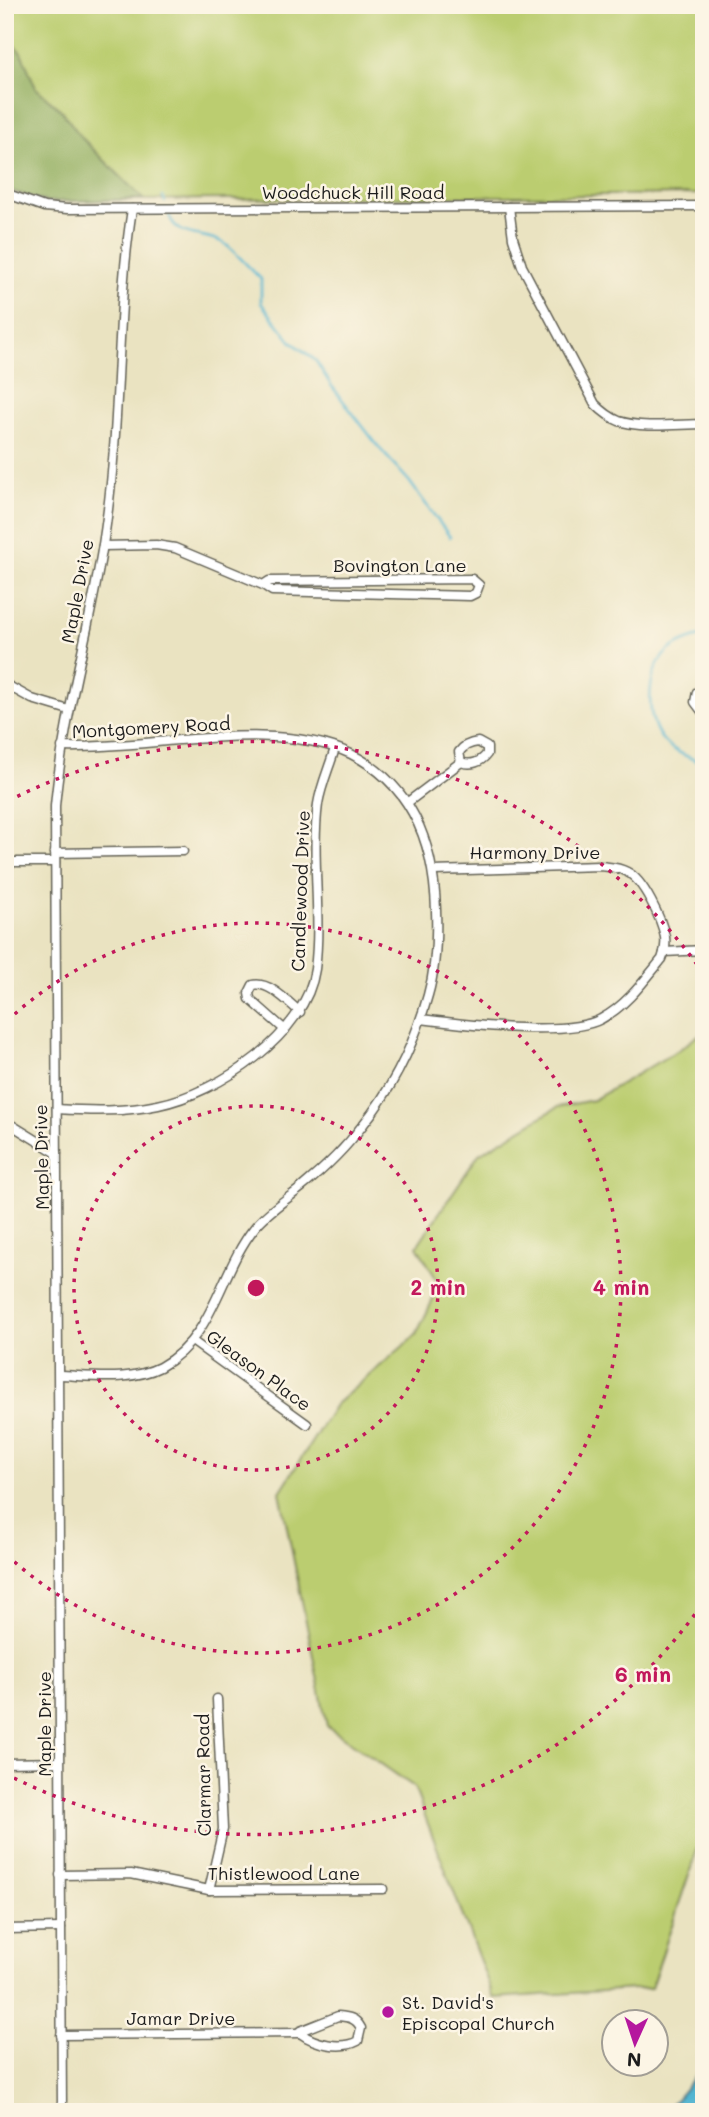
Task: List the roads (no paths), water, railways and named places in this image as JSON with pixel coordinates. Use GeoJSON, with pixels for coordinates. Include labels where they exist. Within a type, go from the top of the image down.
{"type":"FeatureCollection","features":[{"type":"Feature","properties":{"kind":"street","name":"Woodchuck Hill Road"},"geometry":{"type":"LineString","coordinates":[[5,193],[55,208],[704,206]]}},
{"type":"Feature","properties":{"kind":"street"},"geometry":{"type":"LineString","coordinates":[[509,207],[513,238],[522,266],[595,404],[607,415],[627,422],[704,424]]}},
{"type":"Feature","properties":{"kind":"street","name":"Maple Drive"},"geometry":{"type":"LineString","coordinates":[[62,2112],[55,806],[62,747],[103,546],[118,411],[124,275],[132,209]]}},
{"type":"Feature","properties":{"kind":"street","name":"Bovington Lane"},"geometry":{"type":"LineString","coordinates":[[103,546],[156,545],[175,548],[262,584],[272,591],[470,596],[476,593],[479,586],[472,579],[269,581],[262,584]]}},
{"type":"Feature","properties":{"kind":"street"},"geometry":{"type":"LineString","coordinates":[[332,581],[332,592]]}},
{"type":"Feature","properties":{"kind":"street"},"geometry":{"type":"LineString","coordinates":[[5,684],[32,699],[69,710]]}},
{"type":"Feature","properties":{"kind":"street"},"geometry":{"type":"LineString","coordinates":[[704,687],[697,692],[695,702],[704,714]]}},
{"type":"Feature","properties":{"kind":"street","name":"Montgomery Road"},"geometry":{"type":"LineString","coordinates":[[59,1375],[102,1377],[152,1371],[181,1353],[192,1341],[205,1323],[232,1265],[255,1226],[336,1157],[363,1126],[402,1065],[421,1019],[434,965],[437,928],[433,870],[424,835],[408,802],[377,771],[352,755],[299,739],[242,738],[146,742],[94,748],[62,747]]}},
{"type":"Feature","properties":{"kind":"street","name":"Candlewood Drive"},"geometry":{"type":"LineString","coordinates":[[57,1109],[133,1110],[188,1097],[242,1065],[285,1030],[300,1012],[315,972],[318,811],[335,748]]}},
{"type":"Feature","properties":{"kind":"street"},"geometry":{"type":"LineString","coordinates":[[408,802],[461,762]]}},
{"type":"Feature","properties":{"kind":"street"},"geometry":{"type":"LineString","coordinates":[[5,862],[183,851]]}},
{"type":"Feature","properties":{"kind":"street","name":"Harmony Drive"},"geometry":{"type":"LineString","coordinates":[[433,870],[600,866],[628,872],[638,879],[647,893],[665,937],[664,953]]}},
{"type":"Feature","properties":{"kind":"street"},"geometry":{"type":"LineString","coordinates":[[421,1019],[497,1026],[583,1026],[616,1010],[647,977],[664,953],[704,950]]}},
{"type":"Feature","properties":{"kind":"street"},"geometry":{"type":"LineString","coordinates":[[285,1030],[250,999],[253,985],[268,987],[300,1012]]}},
{"type":"Feature","properties":{"kind":"street"},"geometry":{"type":"LineString","coordinates":[[5,1121],[57,1153]]}},
{"type":"Feature","properties":{"kind":"street","name":"Gleason Place"},"geometry":{"type":"LineString","coordinates":[[192,1341],[307,1424]]}},
{"type":"Feature","properties":{"kind":"street","name":"Clarmar Road"},"geometry":{"type":"LineString","coordinates":[[209,1890],[223,1829],[216,1699]]}},
{"type":"Feature","properties":{"kind":"street"},"geometry":{"type":"LineString","coordinates":[[5,1763],[59,1762]]}},
{"type":"Feature","properties":{"kind":"street","name":"Thistlewood Lane"},"geometry":{"type":"LineString","coordinates":[[60,1875],[131,1874],[209,1890],[383,1889]]}},
{"type":"Feature","properties":{"kind":"street"},"geometry":{"type":"LineString","coordinates":[[5,1929],[61,1928]]}},
{"type":"Feature","properties":{"kind":"street","name":"Jamar Drive"},"geometry":{"type":"LineString","coordinates":[[61,2035],[300,2033],[338,2046],[358,2041],[361,2028],[358,2022],[349,2017],[338,2016],[300,2033]]}},
{"type":"Feature","properties":{"kind":"water"},"geometry":{"type":"Polygon","coordinates":[[[704,2066],[704,2090],[683,2112],[665,2112],[704,2066]]]}},
{"type":"Feature","properties":{"kind":"waterway"},"geometry":{"type":"LineString","coordinates":[[163,197],[165,202]]}},
{"type":"Feature","properties":{"kind":"waterway"},"geometry":{"type":"LineString","coordinates":[[169,215],[179,229],[225,244],[261,279],[261,303],[292,342],[316,361],[331,385],[381,450],[409,481],[450,537]]}},
{"type":"Feature","properties":{"kind":"waterway"},"geometry":{"type":"LineString","coordinates":[[704,635],[675,646],[665,654],[656,669],[650,692],[652,717],[661,738],[677,751],[704,764]]}},
{"type":"Feature","properties":{"kind":"place","name":"St. David's Episcopal Church"},"geometry":{"type":"Point","coordinates":[388,2012]}}]}
